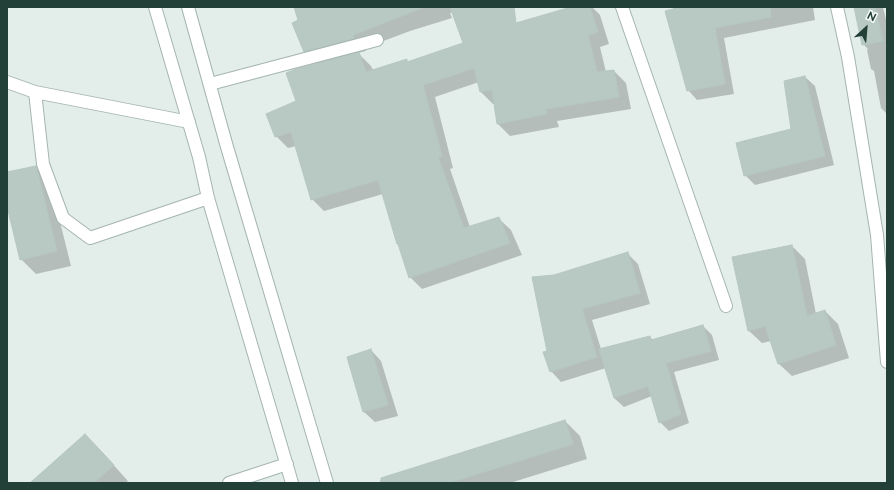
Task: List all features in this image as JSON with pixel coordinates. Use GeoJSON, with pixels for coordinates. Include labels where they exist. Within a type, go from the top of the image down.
{"type":"FeatureCollection","features":[{"type":"Feature","properties":{"kind":"street"},"geometry":{"type":"LineString","coordinates":[[155,7],[200,156],[208,198],[292,483]]}},
{"type":"Feature","properties":{"kind":"street"},"geometry":{"type":"LineString","coordinates":[[188,7],[227,147],[327,483]]}},
{"type":"Feature","properties":{"kind":"street"},"geometry":{"type":"LineString","coordinates":[[622,7],[726,306]]}},
{"type":"Feature","properties":{"kind":"street"},"geometry":{"type":"LineString","coordinates":[[837,7],[882,232],[887,362]]}},
{"type":"Feature","properties":{"kind":"street"},"geometry":{"type":"LineString","coordinates":[[210,84],[377,40]]}},
{"type":"Feature","properties":{"kind":"street"},"geometry":{"type":"LineString","coordinates":[[7,82],[35,92],[189,122]]}},
{"type":"Feature","properties":{"kind":"street"},"geometry":{"type":"LineString","coordinates":[[35,92],[43,164],[63,218],[90,238],[208,198]]}},
{"type":"Feature","properties":{"kind":"street"},"geometry":{"type":"LineString","coordinates":[[229,483],[287,464]]}},
{"type":"Feature","properties":{"kind":"building"},"geometry":{"type":"Polygon","coordinates":[[[294,7],[422,8],[353,35],[354,38],[304,52],[292,23],[298,20],[294,7]]]}},
{"type":"Feature","properties":{"kind":"building"},"geometry":{"type":"Polygon","coordinates":[[[450,7],[514,7],[516,23],[571,7],[590,7],[598,32],[588,35],[597,72],[614,70],[619,97],[546,109],[547,114],[497,124],[492,90],[480,92],[474,68],[423,85],[442,156],[438,157],[464,228],[499,217],[510,243],[409,278],[378,180],[311,200],[291,132],[275,137],[266,114],[296,101],[286,73],[296,69],[359,52],[366,72],[407,59],[407,62],[463,43],[450,7]]]}},
{"type":"Feature","properties":{"kind":"building"},"geometry":{"type":"Polygon","coordinates":[[[682,7],[770,7],[771,17],[715,28],[725,84],[687,91],[665,11],[682,7]]]}},
{"type":"Feature","properties":{"kind":"building"},"geometry":{"type":"Polygon","coordinates":[[[854,7],[875,7],[883,41],[862,45],[854,7]]]}},
{"type":"Feature","properties":{"kind":"building"},"geometry":{"type":"Polygon","coordinates":[[[805,76],[825,156],[744,176],[736,143],[791,129],[784,81],[805,76]]]}},
{"type":"Feature","properties":{"kind":"building"},"geometry":{"type":"Polygon","coordinates":[[[36,166],[57,251],[20,260],[7,206],[7,172],[36,166]]]}},
{"type":"Feature","properties":{"kind":"building"},"geometry":{"type":"Polygon","coordinates":[[[792,245],[807,316],[825,310],[836,345],[778,364],[765,326],[748,331],[732,257],[792,245]]]}},
{"type":"Feature","properties":{"kind":"building"},"geometry":{"type":"Polygon","coordinates":[[[628,252],[640,293],[582,309],[597,357],[550,372],[543,352],[547,351],[532,277],[554,275],[628,252]]]}},
{"type":"Feature","properties":{"kind":"building"},"geometry":{"type":"Polygon","coordinates":[[[703,325],[711,351],[666,363],[681,414],[659,423],[648,386],[614,398],[599,349],[650,336],[651,340],[703,325]]]}},
{"type":"Feature","properties":{"kind":"building"},"geometry":{"type":"Polygon","coordinates":[[[371,349],[388,405],[363,412],[347,357],[371,349]]]}},
{"type":"Feature","properties":{"kind":"building"},"geometry":{"type":"Polygon","coordinates":[[[565,420],[573,444],[449,483],[381,483],[381,478],[565,420]]]}},
{"type":"Feature","properties":{"kind":"building"},"geometry":{"type":"Polygon","coordinates":[[[85,434],[114,465],[94,483],[30,483],[85,434]]]}}]}
